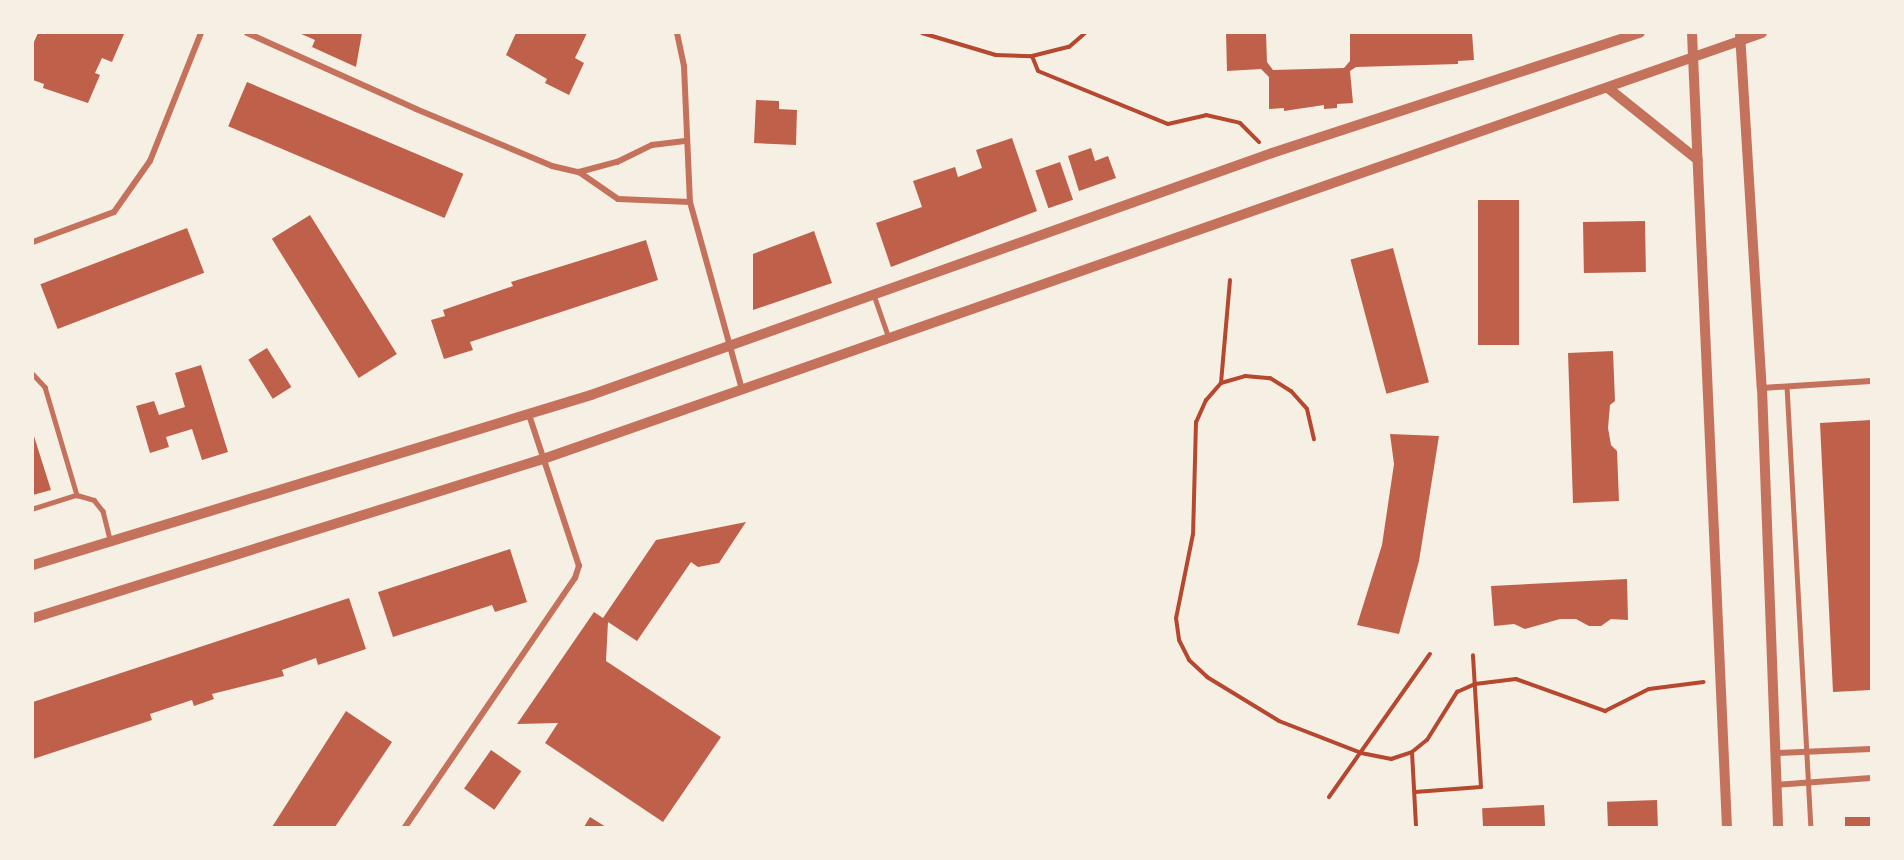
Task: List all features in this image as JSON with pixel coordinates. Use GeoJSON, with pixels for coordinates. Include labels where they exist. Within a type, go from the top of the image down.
{"type":"FeatureCollection","features":[{"type":"Feature","properties":{"kind":"street"},"geometry":{"type":"LineString","coordinates":[[33,242],[114,212],[150,161],[201,33]]}},
{"type":"Feature","properties":{"kind":"street"},"geometry":{"type":"LineString","coordinates":[[247,33],[426,114],[552,166],[579,172],[618,199],[690,202]]}},
{"type":"Feature","properties":{"kind":"street"},"geometry":{"type":"LineString","coordinates":[[677,33],[684,66],[685,141],[690,202],[742,389]]}},
{"type":"Feature","properties":{"kind":"street"},"geometry":{"type":"LineString","coordinates":[[33,565],[591,395],[1272,153],[1640,33]]}},
{"type":"Feature","properties":{"kind":"street"},"geometry":{"type":"LineString","coordinates":[[1692,33],[1727,827]]}},
{"type":"Feature","properties":{"kind":"street"},"geometry":{"type":"LineString","coordinates":[[33,618],[546,458],[1694,59],[1740,37],[1762,33]]}},
{"type":"Feature","properties":{"kind":"street"},"geometry":{"type":"LineString","coordinates":[[1740,37],[1762,388],[1778,827]]}},
{"type":"Feature","properties":{"kind":"street"},"geometry":{"type":"LineString","coordinates":[[1608,88],[1698,160]]}},
{"type":"Feature","properties":{"kind":"street"},"geometry":{"type":"LineString","coordinates":[[579,172],[617,162],[652,145],[685,141]]}},
{"type":"Feature","properties":{"kind":"street"},"geometry":{"type":"LineString","coordinates":[[1762,388],[1871,381]]}},
{"type":"Feature","properties":{"kind":"street"},"geometry":{"type":"LineString","coordinates":[[405,827],[575,578],[579,566],[546,458],[529,415]]}},
{"type":"Feature","properties":{"kind":"street"},"geometry":{"type":"LineString","coordinates":[[1776,753],[1871,749]]}},
{"type":"Feature","properties":{"kind":"street"},"geometry":{"type":"LineString","coordinates":[[1776,785],[1871,778]]}},
{"type":"Feature","properties":{"kind":"lane"},"geometry":{"type":"LineString","coordinates":[[874,295],[889,338]]}},
{"type":"Feature","properties":{"kind":"lane"},"geometry":{"type":"LineString","coordinates":[[33,374],[45,387],[77,495]]}},
{"type":"Feature","properties":{"kind":"lane"},"geometry":{"type":"LineString","coordinates":[[1788,386],[1811,827]]}},
{"type":"Feature","properties":{"kind":"lane"},"geometry":{"type":"LineString","coordinates":[[33,509],[77,495],[94,500],[103,511],[111,542]]}},
{"type":"Feature","properties":{"kind":"path"},"geometry":{"type":"LineString","coordinates":[[922,33],[996,56],[1032,56],[1069,47],[1085,33]]}},
{"type":"Feature","properties":{"kind":"path"},"geometry":{"type":"LineString","coordinates":[[1032,56],[1038,71],[1168,124],[1206,115],[1240,123],[1272,153]]}},
{"type":"Feature","properties":{"kind":"path"},"geometry":{"type":"LineString","coordinates":[[1230,280],[1221,382],[1206,400],[1196,422],[1193,534],[1178,595],[1179,640],[1189,660],[1230,694],[1279,721],[1360,753],[1390,759],[1412,752],[1436,728],[1457,692],[1475,684],[1516,679],[1605,711],[1648,689],[1693,681],[1719,682]]}},
{"type":"Feature","properties":{"kind":"path"},"geometry":{"type":"LineString","coordinates":[[1221,382],[1245,376],[1270,378],[1291,391],[1307,409],[1314,439]]}},
{"type":"Feature","properties":{"kind":"path"},"geometry":{"type":"LineString","coordinates":[[1329,797],[1430,654]]}},
{"type":"Feature","properties":{"kind":"path"},"geometry":{"type":"LineString","coordinates":[[1415,792],[1481,787],[1473,655]]}},
{"type":"Feature","properties":{"kind":"path"},"geometry":{"type":"LineString","coordinates":[[1412,752],[1416,827]]}},
{"type":"Feature","properties":{"kind":"building"},"geometry":{"type":"Polygon","coordinates":[[[38,33],[124,34],[112,62],[102,58],[95,73],[100,75],[88,103],[43,88],[44,84],[33,80],[33,44],[38,33]]]}},
{"type":"Feature","properties":{"kind":"building"},"geometry":{"type":"Polygon","coordinates":[[[299,33],[362,33],[356,67],[312,47],[315,40],[299,33]]]}},
{"type":"Feature","properties":{"kind":"building"},"geometry":{"type":"Polygon","coordinates":[[[516,33],[587,33],[575,58],[584,63],[569,95],[545,83],[547,79],[506,55],[516,33]]]}},
{"type":"Feature","properties":{"kind":"building"},"geometry":{"type":"Polygon","coordinates":[[[1226,33],[1266,33],[1267,62],[1273,70],[1344,68],[1350,61],[1350,33],[1472,33],[1474,60],[1458,61],[1458,64],[1356,67],[1350,71],[1353,103],[1337,104],[1337,108],[1324,109],[1324,105],[1284,111],[1284,108],[1269,109],[1269,77],[1261,69],[1227,71],[1226,33]]]}},
{"type":"Feature","properties":{"kind":"building"},"geometry":{"type":"Polygon","coordinates":[[[247,82],[463,174],[445,218],[228,126],[247,82]]]}},
{"type":"Feature","properties":{"kind":"building"},"geometry":{"type":"Polygon","coordinates":[[[756,100],[779,101],[779,109],[797,110],[796,145],[754,143],[756,100]]]}},
{"type":"Feature","properties":{"kind":"building"},"geometry":{"type":"Polygon","coordinates":[[[1012,138],[1037,211],[891,267],[876,223],[922,207],[913,181],[955,167],[958,177],[982,168],[976,150],[1012,138]]]}},
{"type":"Feature","properties":{"kind":"building"},"geometry":{"type":"Polygon","coordinates":[[[1091,148],[1095,161],[1108,156],[1116,178],[1079,191],[1068,156],[1091,148]]]}},
{"type":"Feature","properties":{"kind":"building"},"geometry":{"type":"Polygon","coordinates":[[[1060,162],[1073,200],[1048,208],[1035,170],[1060,162]]]}},
{"type":"Feature","properties":{"kind":"building"},"geometry":{"type":"Polygon","coordinates":[[[1478,200],[1519,200],[1519,345],[1478,345],[1478,200]]]}},
{"type":"Feature","properties":{"kind":"building"},"geometry":{"type":"Polygon","coordinates":[[[310,215],[397,354],[359,378],[272,239],[310,215]]]}},
{"type":"Feature","properties":{"kind":"building"},"geometry":{"type":"Polygon","coordinates":[[[1645,221],[1646,272],[1584,273],[1583,222],[1645,221]]]}},
{"type":"Feature","properties":{"kind":"building"},"geometry":{"type":"Polygon","coordinates":[[[187,228],[204,273],[58,329],[40,284],[187,228]]]}},
{"type":"Feature","properties":{"kind":"building"},"geometry":{"type":"Polygon","coordinates":[[[814,231],[832,283],[753,310],[753,254],[814,231]]]}},
{"type":"Feature","properties":{"kind":"building"},"geometry":{"type":"Polygon","coordinates":[[[646,240],[658,280],[470,342],[473,350],[444,359],[431,320],[445,316],[443,310],[513,286],[511,282],[646,240]]]}},
{"type":"Feature","properties":{"kind":"building"},"geometry":{"type":"Polygon","coordinates":[[[1393,248],[1429,382],[1386,394],[1350,259],[1393,248]]]}},
{"type":"Feature","properties":{"kind":"building"},"geometry":{"type":"Polygon","coordinates":[[[267,348],[291,387],[273,399],[248,360],[267,348]]]}},
{"type":"Feature","properties":{"kind":"building"},"geometry":{"type":"Polygon","coordinates":[[[1613,351],[1615,401],[1610,405],[1608,428],[1611,445],[1617,451],[1619,501],[1573,503],[1568,353],[1613,351]]]}},
{"type":"Feature","properties":{"kind":"building"},"geometry":{"type":"Polygon","coordinates":[[[201,365],[228,452],[202,460],[192,429],[166,437],[169,447],[150,453],[136,406],[154,401],[159,415],[185,407],[175,373],[201,365]]]}},
{"type":"Feature","properties":{"kind":"building"},"geometry":{"type":"Polygon","coordinates":[[[1871,420],[1871,690],[1833,692],[1820,423],[1871,420]]]}},
{"type":"Feature","properties":{"kind":"building"},"geometry":{"type":"Polygon","coordinates":[[[33,433],[51,490],[33,495],[33,433]]]}},
{"type":"Feature","properties":{"kind":"building"},"geometry":{"type":"Polygon","coordinates":[[[1390,434],[1439,436],[1419,561],[1399,634],[1357,625],[1382,545],[1394,464],[1390,434]]]}},
{"type":"Feature","properties":{"kind":"building"},"geometry":{"type":"Polygon","coordinates":[[[746,522],[719,563],[698,567],[691,562],[637,641],[608,622],[606,661],[721,737],[663,822],[545,743],[558,723],[517,724],[594,612],[603,618],[656,540],[746,522]]]}},
{"type":"Feature","properties":{"kind":"building"},"geometry":{"type":"Polygon","coordinates":[[[510,549],[527,602],[495,612],[492,605],[393,637],[378,592],[510,549]]]}},
{"type":"Feature","properties":{"kind":"building"},"geometry":{"type":"Polygon","coordinates":[[[1627,579],[1628,620],[1611,619],[1601,626],[1589,626],[1576,619],[1560,619],[1525,629],[1514,624],[1494,626],[1491,586],[1627,579]]]}},
{"type":"Feature","properties":{"kind":"building"},"geometry":{"type":"Polygon","coordinates":[[[349,598],[366,649],[318,665],[316,658],[282,670],[284,676],[212,694],[214,699],[194,706],[192,700],[150,714],[152,720],[33,759],[33,702],[349,598]]]}},
{"type":"Feature","properties":{"kind":"building"},"geometry":{"type":"Polygon","coordinates":[[[346,711],[392,742],[335,827],[272,827],[346,711]]]}},
{"type":"Feature","properties":{"kind":"building"},"geometry":{"type":"Polygon","coordinates":[[[491,750],[521,771],[494,810],[464,789],[491,750]]]}},
{"type":"Feature","properties":{"kind":"building"},"geometry":{"type":"Polygon","coordinates":[[[1657,800],[1658,827],[1608,827],[1607,802],[1657,800]]]}},
{"type":"Feature","properties":{"kind":"building"},"geometry":{"type":"Polygon","coordinates":[[[1544,805],[1545,827],[1483,827],[1482,808],[1544,805]]]}},
{"type":"Feature","properties":{"kind":"building"},"geometry":{"type":"Polygon","coordinates":[[[590,817],[606,827],[584,827],[590,817]]]}},
{"type":"Feature","properties":{"kind":"building"},"geometry":{"type":"Polygon","coordinates":[[[1845,817],[1871,817],[1871,827],[1845,827],[1845,817]]]}}]}
